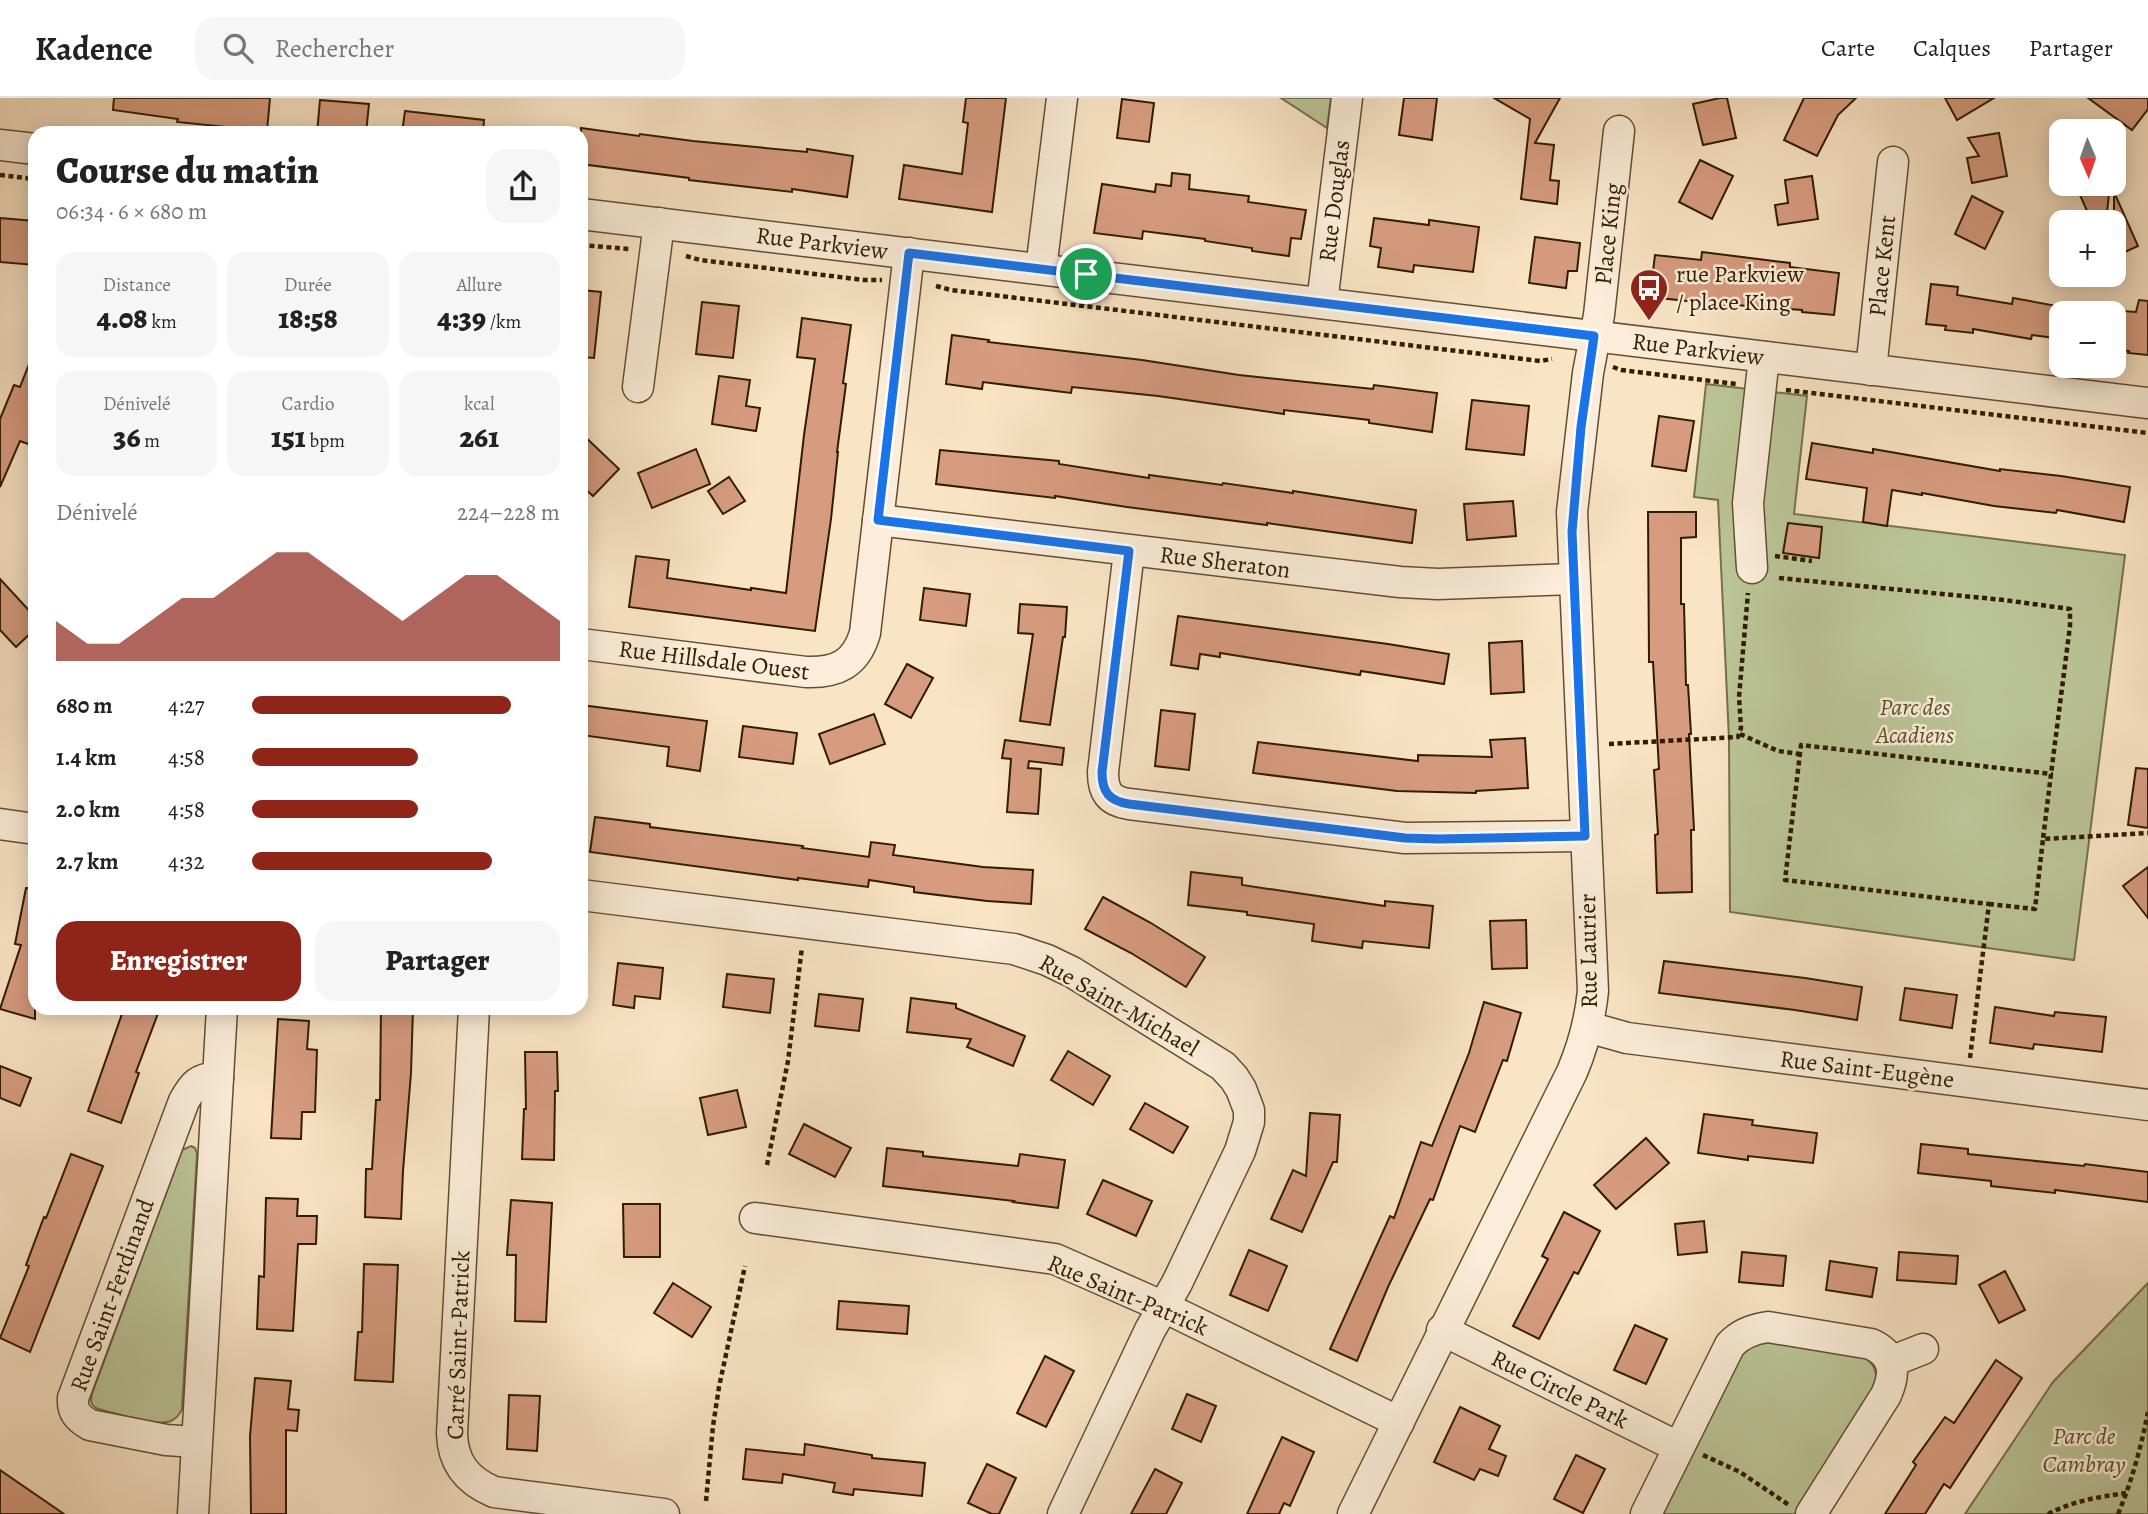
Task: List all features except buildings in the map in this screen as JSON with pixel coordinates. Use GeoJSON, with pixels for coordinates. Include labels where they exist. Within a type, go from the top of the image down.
{"type":"FeatureCollection","features":[{"type":"Feature","properties":{"kind":"street"},"geometry":{"type":"LineString","coordinates":[[1041,269],[1062,98]]}},
{"type":"Feature","properties":{"kind":"street","name":"Rue Douglas"},"geometry":{"type":"LineString","coordinates":[[1322,303],[1347,98]]}},
{"type":"Feature","properties":{"kind":"street","name":"Place King"},"geometry":{"type":"LineString","coordinates":[[1594,336],[1599,315],[1619,131]]}},
{"type":"Feature","properties":{"kind":"street"},"geometry":{"type":"LineString","coordinates":[[0,145],[28,148]]}},
{"type":"Feature","properties":{"kind":"street","name":"Place Kent"},"geometry":{"type":"LineString","coordinates":[[1871,370],[1893,162]]}},
{"type":"Feature","properties":{"kind":"street","name":"Rue Parkview"},"geometry":{"type":"LineString","coordinates":[[588,215],[2148,403]]}},
{"type":"Feature","properties":{"kind":"street"},"geometry":{"type":"LineString","coordinates":[[638,387],[659,223]]}},
{"type":"Feature","properties":{"kind":"street","name":"Rue Hillsdale Ouest"},"geometry":{"type":"LineString","coordinates":[[588,646],[806,672],[830,671],[840,667],[857,653],[865,633],[909,253]]}},
{"type":"Feature","properties":{"kind":"street","name":"Rue Laurier"},"geometry":{"type":"LineString","coordinates":[[1353,1514],[1572,1072],[1588,1027],[1593,991],[1572,512],[1594,336]]}},
{"type":"Feature","properties":{"kind":"street"},"geometry":{"type":"LineString","coordinates":[[1764,357],[1748,503],[1765,567]]}},
{"type":"Feature","properties":{"kind":"street","name":"Rue Sheraton"},"geometry":{"type":"LineString","coordinates":[[878,520],[1421,584],[1574,579]]}},
{"type":"Feature","properties":{"kind":"street"},"geometry":{"type":"LineString","coordinates":[[1129,551],[1102,772],[1103,786],[1112,799],[1129,804],[1405,838],[1585,836]]}},
{"type":"Feature","properties":{"kind":"street"},"geometry":{"type":"LineString","coordinates":[[0,824],[28,827]]}},
{"type":"Feature","properties":{"kind":"street","name":"Rue Saint-Michael"},"geometry":{"type":"LineString","coordinates":[[588,896],[1014,949],[1072,972],[1223,1066],[1246,1098],[1249,1122],[1246,1135],[1164,1307]]}},
{"type":"Feature","properties":{"kind":"street"},"geometry":{"type":"LineString","coordinates":[[193,1514],[222,1015]]}},
{"type":"Feature","properties":{"kind":"street","name":"Carré Saint-Patrick"},"geometry":{"type":"LineString","coordinates":[[474,1015],[452,1434],[454,1455],[459,1466],[475,1483],[494,1492],[664,1514]]}},
{"type":"Feature","properties":{"kind":"street","name":"Rue Saint-Eugène"},"geometry":{"type":"LineString","coordinates":[[1588,1027],[1627,1038],[2148,1105]]}},
{"type":"Feature","properties":{"kind":"street","name":"Rue Saint-Ferdinand"},"geometry":{"type":"LineString","coordinates":[[196,1443],[166,1440],[90,1424],[75,1414],[73,1398],[184,1101],[200,1080],[218,1078]]}},
{"type":"Feature","properties":{"kind":"street","name":"Rue Saint-Patrick"},"geometry":{"type":"LineString","coordinates":[[755,1218],[1055,1259],[1164,1307],[1399,1422]]}},
{"type":"Feature","properties":{"kind":"street"},"geometry":{"type":"LineString","coordinates":[[1063,1514],[1150,1330],[1164,1307]]}},
{"type":"Feature","properties":{"kind":"street"},"geometry":{"type":"LineString","coordinates":[[1646,1514],[1730,1345],[1741,1335],[1768,1328],[1860,1341],[1880,1348],[1890,1362],[1892,1378],[1886,1395],[1801,1510]]}},
{"type":"Feature","properties":{"kind":"street","name":"Rue Circle Park"},"geometry":{"type":"LineString","coordinates":[[1443,1331],[1678,1447]]}},
{"type":"Feature","properties":{"kind":"street"},"geometry":{"type":"LineString","coordinates":[[1890,1362],[1923,1349]]}},
{"type":"Feature","properties":{"kind":"path"},"geometry":{"type":"LineString","coordinates":[[0,175],[28,179]]}},
{"type":"Feature","properties":{"kind":"path"},"geometry":{"type":"LineString","coordinates":[[588,246],[620,248]]}},
{"type":"Feature","properties":{"kind":"path","name":"Rue Parkview"},"geometry":{"type":"LineString","coordinates":[[688,256],[700,260],[873,279]]}},
{"type":"Feature","properties":{"kind":"path"},"geometry":{"type":"LineString","coordinates":[[939,286],[951,290],[1526,359],[1554,359]]}},
{"type":"Feature","properties":{"kind":"path","name":"Rue Parkview"},"geometry":{"type":"LineString","coordinates":[[1614,367],[1620,370],[1707,380]]}},
{"type":"Feature","properties":{"kind":"path","name":"Rue Parkview"},"geometry":{"type":"LineString","coordinates":[[1792,391],[2148,433]]}},
{"type":"Feature","properties":{"kind":"path"},"geometry":{"type":"LineString","coordinates":[[1765,567],[1802,557],[1812,561]]}},
{"type":"Feature","properties":{"kind":"path"},"geometry":{"type":"LineString","coordinates":[[1740,734],[1739,697],[1765,567]]}},
{"type":"Feature","properties":{"kind":"path"},"geometry":{"type":"LineString","coordinates":[[1765,567],[2070,609],[2035,909],[1785,880],[1801,745],[2050,774]]}},
{"type":"Feature","properties":{"kind":"path"},"geometry":{"type":"LineString","coordinates":[[1599,744],[1729,739],[1740,734]]}},
{"type":"Feature","properties":{"kind":"path"},"geometry":{"type":"LineString","coordinates":[[1740,734],[1778,751],[1800,754]]}},
{"type":"Feature","properties":{"kind":"path"},"geometry":{"type":"LineString","coordinates":[[2043,839],[2148,833]]}},
{"type":"Feature","properties":{"kind":"path"},"geometry":{"type":"LineString","coordinates":[[1969,1066],[1989,904]]}},
{"type":"Feature","properties":{"kind":"path"},"geometry":{"type":"LineString","coordinates":[[767,1165],[788,1061],[803,940]]}},
{"type":"Feature","properties":{"kind":"path"},"geometry":{"type":"LineString","coordinates":[[706,1501],[719,1387],[745,1266]]}},
{"type":"Feature","properties":{"kind":"path"},"geometry":{"type":"LineString","coordinates":[[2118,1514],[2140,1453],[2148,1412]]}},
{"type":"Feature","properties":{"kind":"path"},"geometry":{"type":"LineString","coordinates":[[1678,1447],[1711,1458],[1740,1472],[1801,1510]]}},
{"type":"Feature","properties":{"kind":"path"},"geometry":{"type":"LineString","coordinates":[[2048,1514],[2084,1500],[2126,1492]]}},
{"type":"Feature","properties":{"kind":"green space"},"geometry":{"type":"Polygon","coordinates":[[[1281,98],[1331,98],[1327,128],[1281,98]]]}},
{"type":"Feature","properties":{"kind":"green space","name":"Parc des Acadiens"},"geometry":{"type":"Polygon","coordinates":[[[1706,384],[1807,396],[1794,514],[2125,555],[2074,960],[1730,912],[1729,739],[1718,500],[1694,497],[1706,384]]]}},
{"type":"Feature","properties":{"kind":"green space"},"geometry":{"type":"Polygon","coordinates":[[[191,1146],[197,1154],[182,1409],[171,1421],[155,1422],[98,1409],[92,1403],[92,1394],[182,1150],[191,1146]]]}},
{"type":"Feature","properties":{"kind":"green space","name":"Parc de Cambray"},"geometry":{"type":"Polygon","coordinates":[[[2148,1283],[2148,1514],[1965,1514],[2053,1382],[2148,1283]]]}},
{"type":"Feature","properties":{"kind":"green space"},"geometry":{"type":"Polygon","coordinates":[[[1768,1341],[1864,1357],[1873,1366],[1876,1375],[1870,1396],[1795,1514],[1661,1514],[1740,1355],[1746,1347],[1768,1341]]]}},
{"type":"Feature","properties":{"kind":"place","name":"rue Parkview / place King"},"geometry":{"type":"Point","coordinates":[1649,322]}},
{"type":"Feature","properties":{"kind":"route"},"geometry":{"type":"LineString","coordinates":[[909,253],[1086,274],[1594,336],[1572,512],[1585,836],[1405,838],[1120,803],[1106,794],[1102,772],[1129,551],[878,520],[909,253]]}}]}
